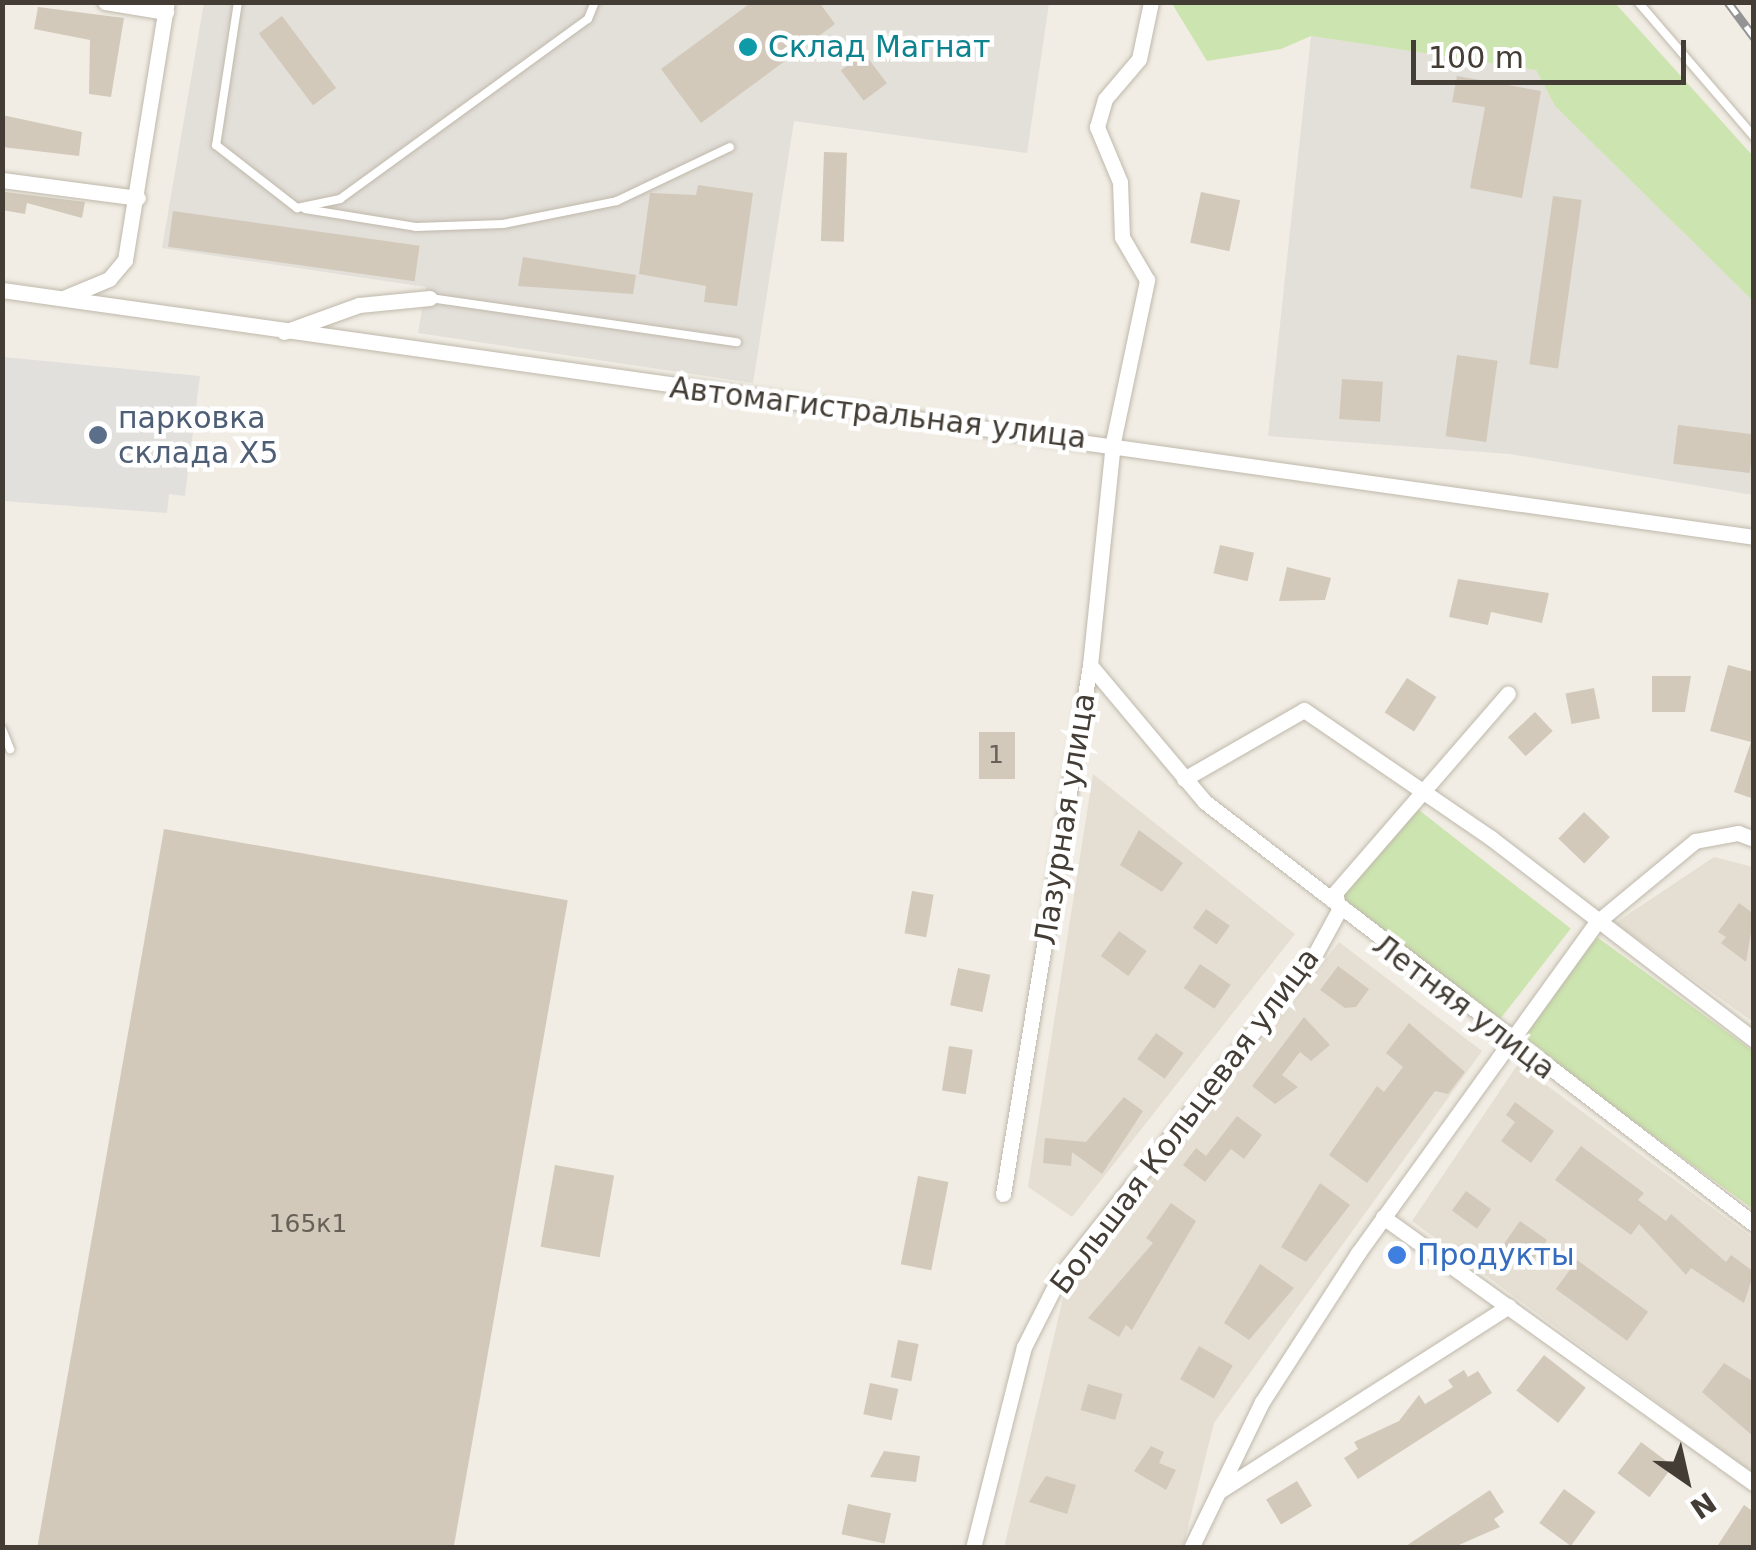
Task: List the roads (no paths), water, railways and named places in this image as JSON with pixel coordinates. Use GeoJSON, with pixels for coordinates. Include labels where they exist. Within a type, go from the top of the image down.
{"type":"FeatureCollection","features":[{"type":"Feature","properties":{"kind":"street"},"geometry":{"type":"LineString","coordinates":[[62,298],[109,279],[124,260],[138,198],[166,7],[105,2]]}},
{"type":"Feature","properties":{"kind":"street","name":"Лазурная улица"},"geometry":{"type":"LineString","coordinates":[[1002,1194],[1090,665],[1114,442],[1147,280],[1122,237],[1120,182],[1097,127],[1105,99],[1140,59],[1152,2]]}},
{"type":"Feature","properties":{"kind":"street"},"geometry":{"type":"LineString","coordinates":[[2,180],[138,198]]}},
{"type":"Feature","properties":{"kind":"street","name":"Автомагистральная улица"},"geometry":{"type":"LineString","coordinates":[[2,290],[934,424],[1114,442],[1754,537]]}},
{"type":"Feature","properties":{"kind":"street"},"geometry":{"type":"LineString","coordinates":[[282,332],[359,305],[430,298]]}},
{"type":"Feature","properties":{"kind":"street","name":"Летняя улица"},"geometry":{"type":"LineString","coordinates":[[1090,665],[1184,779],[1340,910],[1754,1224]]}},
{"type":"Feature","properties":{"kind":"street","name":"Большая Кольцевая улица"},"geometry":{"type":"LineString","coordinates":[[973,1548],[1024,1347],[1060,1276],[1237,1058],[1340,910],[1335,893],[1508,693]]}},
{"type":"Feature","properties":{"kind":"street"},"geometry":{"type":"LineString","coordinates":[[1184,779],[1304,710],[1423,791],[1754,1040]]}},
{"type":"Feature","properties":{"kind":"street"},"geometry":{"type":"LineString","coordinates":[[1191,1548],[1262,1402],[1383,1218],[1596,923],[1695,841],[1738,833],[1754,839]]}},
{"type":"Feature","properties":{"kind":"street"},"geometry":{"type":"LineString","coordinates":[[1383,1218],[1754,1484]]}},
{"type":"Feature","properties":{"kind":"street"},"geometry":{"type":"LineString","coordinates":[[1214,1494],[1510,1306]]}},
{"type":"Feature","properties":{"kind":"lane"},"geometry":{"type":"LineString","coordinates":[[238,2],[216,145],[297,208],[416,227],[503,224],[616,201],[730,147]]}},
{"type":"Feature","properties":{"kind":"lane"},"geometry":{"type":"LineString","coordinates":[[297,208],[340,199],[588,20],[596,2]]}},
{"type":"Feature","properties":{"kind":"lane"},"geometry":{"type":"LineString","coordinates":[[1638,2],[1754,138]]}},
{"type":"Feature","properties":{"kind":"lane"},"geometry":{"type":"LineString","coordinates":[[430,298],[736,342]]}},
{"type":"Feature","properties":{"kind":"lane"},"geometry":{"type":"LineString","coordinates":[[2,729],[10,749]]}},
{"type":"Feature","properties":{"kind":"railway"},"geometry":{"type":"LineString","coordinates":[[1728,2],[1754,37]]}},
{"type":"Feature","properties":{"kind":"place","name":"Склад Магнат"},"geometry":{"type":"Point","coordinates":[748,47]}},
{"type":"Feature","properties":{"kind":"place","name":"парковка склада X5"},"geometry":{"type":"Point","coordinates":[98,435]}},
{"type":"Feature","properties":{"kind":"place","name":"Продукты"},"geometry":{"type":"Point","coordinates":[1397,1255]}}]}
